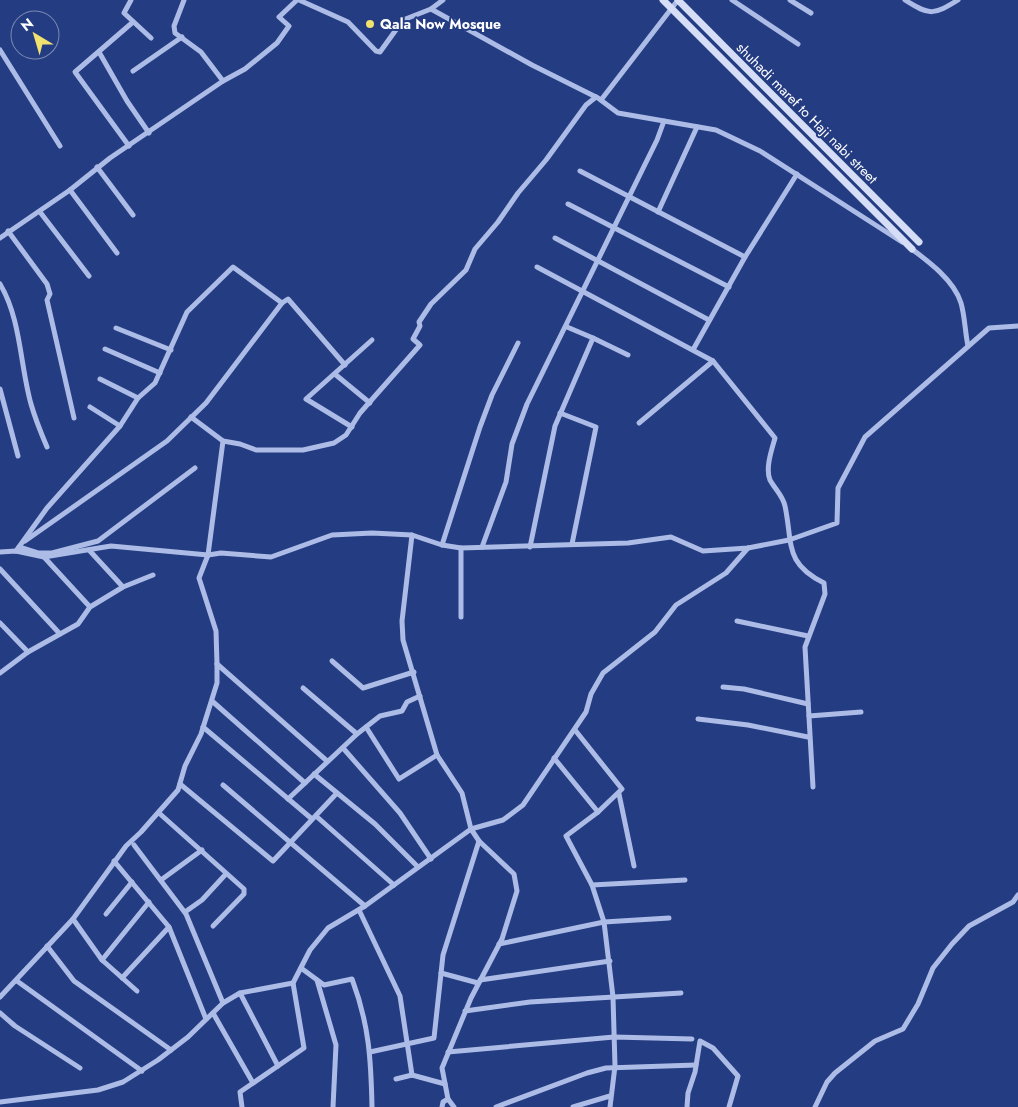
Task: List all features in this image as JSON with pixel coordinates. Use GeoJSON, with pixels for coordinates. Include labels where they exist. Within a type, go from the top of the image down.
{"type":"FeatureCollection","features":[{"type":"Feature","properties":{"kind":"main road"},"geometry":{"type":"LineString","coordinates":[[663,0],[912,249]]}},
{"type":"Feature","properties":{"kind":"main road","name":"shuhadi maref to Haji nabi street"},"geometry":{"type":"LineString","coordinates":[[678,0],[919,242]]}},
{"type":"Feature","properties":{"kind":"street"},"geometry":{"type":"LineString","coordinates":[[131,0],[124,13],[151,38]]}},
{"type":"Feature","properties":{"kind":"street"},"geometry":{"type":"LineString","coordinates":[[184,0],[174,26],[175,33],[202,52],[223,81]]}},
{"type":"Feature","properties":{"kind":"street"},"geometry":{"type":"LineString","coordinates":[[0,238],[8,231],[40,212],[97,167],[223,81],[245,69],[277,43],[289,26],[279,17],[298,0],[348,22],[376,51],[380,52],[403,20],[431,9],[443,0]]}},
{"type":"Feature","properties":{"kind":"street"},"geometry":{"type":"LineString","coordinates":[[191,417],[223,441],[240,444],[256,450],[303,450],[334,443],[346,436],[370,403],[420,345],[413,339],[420,326],[419,322],[431,304],[466,270],[475,249],[546,160],[586,105],[598,99],[678,0]]}},
{"type":"Feature","properties":{"kind":"street"},"geometry":{"type":"LineString","coordinates":[[732,0],[798,44]]}},
{"type":"Feature","properties":{"kind":"street"},"geometry":{"type":"LineString","coordinates":[[790,0],[811,13]]}},
{"type":"Feature","properties":{"kind":"street"},"geometry":{"type":"LineString","coordinates":[[905,0],[921,10],[929,12],[938,12],[958,0]]}},
{"type":"Feature","properties":{"kind":"street"},"geometry":{"type":"LineString","coordinates":[[431,9],[598,99],[618,113],[716,130],[760,151],[797,174],[926,259],[954,290],[961,303],[968,346]]}},
{"type":"Feature","properties":{"kind":"street"},"geometry":{"type":"LineString","coordinates":[[129,146],[75,72],[133,22]]}},
{"type":"Feature","properties":{"kind":"street"},"geometry":{"type":"LineString","coordinates":[[133,71],[182,37]]}},
{"type":"Feature","properties":{"kind":"street"},"geometry":{"type":"LineString","coordinates":[[0,50],[60,146]]}},
{"type":"Feature","properties":{"kind":"street"},"geometry":{"type":"LineString","coordinates":[[99,52],[127,101],[149,133]]}},
{"type":"Feature","properties":{"kind":"street"},"geometry":{"type":"LineString","coordinates":[[482,547],[506,482],[512,444],[527,404],[583,293],[664,121]]}},
{"type":"Feature","properties":{"kind":"street"},"geometry":{"type":"LineString","coordinates":[[658,212],[697,127]]}},
{"type":"Feature","properties":{"kind":"street"},"geometry":{"type":"LineString","coordinates":[[97,167],[133,215]]}},
{"type":"Feature","properties":{"kind":"street"},"geometry":{"type":"LineString","coordinates":[[580,171],[746,257]]}},
{"type":"Feature","properties":{"kind":"street"},"geometry":{"type":"LineString","coordinates":[[694,348],[746,257],[797,174]]}},
{"type":"Feature","properties":{"kind":"street"},"geometry":{"type":"LineString","coordinates":[[70,190],[117,253]]}},
{"type":"Feature","properties":{"kind":"street"},"geometry":{"type":"LineString","coordinates":[[568,204],[729,287]]}},
{"type":"Feature","properties":{"kind":"street"},"geometry":{"type":"LineString","coordinates":[[40,212],[89,276]]}},
{"type":"Feature","properties":{"kind":"street"},"geometry":{"type":"LineString","coordinates":[[8,231],[47,284],[50,294],[47,300],[74,418]]}},
{"type":"Feature","properties":{"kind":"street"},"geometry":{"type":"LineString","coordinates":[[555,238],[709,320]]}},
{"type":"Feature","properties":{"kind":"street"},"geometry":{"type":"LineString","coordinates":[[25,541],[47,508],[120,426],[138,398],[155,383],[187,312],[233,267],[282,303]]}},
{"type":"Feature","properties":{"kind":"street"},"geometry":{"type":"LineString","coordinates":[[537,267],[583,293],[694,348],[713,360],[775,438],[770,457],[770,478],[785,505],[789,540],[794,557],[808,575],[824,583],[825,594],[805,647],[812,787]]}},
{"type":"Feature","properties":{"kind":"street"},"geometry":{"type":"LineString","coordinates":[[0,284],[6,294],[20,345],[31,404],[47,447]]}},
{"type":"Feature","properties":{"kind":"street"},"geometry":{"type":"LineString","coordinates":[[17,549],[25,541],[167,441],[206,403],[282,303],[288,299],[345,365]]}},
{"type":"Feature","properties":{"kind":"street"},"geometry":{"type":"LineString","coordinates":[[567,326],[628,355]]}},
{"type":"Feature","properties":{"kind":"street"},"geometry":{"type":"LineString","coordinates":[[17,549],[44,557],[111,546],[208,555],[221,553],[271,557],[332,536],[372,533],[412,535],[442,545],[461,548],[628,543],[671,537],[703,550],[748,548],[789,540],[837,523],[838,488],[864,437],[990,328],[1018,326]]}},
{"type":"Feature","properties":{"kind":"street"},"geometry":{"type":"LineString","coordinates":[[116,328],[171,350]]}},
{"type":"Feature","properties":{"kind":"street"},"geometry":{"type":"LineString","coordinates":[[530,547],[555,426],[593,338]]}},
{"type":"Feature","properties":{"kind":"street"},"geometry":{"type":"LineString","coordinates":[[352,427],[306,399],[336,375],[372,340]]}},
{"type":"Feature","properties":{"kind":"street"},"geometry":{"type":"LineString","coordinates":[[442,545],[483,419],[518,343]]}},
{"type":"Feature","properties":{"kind":"street"},"geometry":{"type":"LineString","coordinates":[[105,349],[160,373]]}},
{"type":"Feature","properties":{"kind":"street"},"geometry":{"type":"LineString","coordinates":[[638,423],[713,360]]}},
{"type":"Feature","properties":{"kind":"street"},"geometry":{"type":"LineString","coordinates":[[336,375],[370,403]]}},
{"type":"Feature","properties":{"kind":"street"},"geometry":{"type":"LineString","coordinates":[[100,379],[138,398]]}},
{"type":"Feature","properties":{"kind":"street"},"geometry":{"type":"LineString","coordinates":[[0,389],[18,456]]}},
{"type":"Feature","properties":{"kind":"street"},"geometry":{"type":"LineString","coordinates":[[90,407],[120,426]]}},
{"type":"Feature","properties":{"kind":"street"},"geometry":{"type":"LineString","coordinates":[[560,413],[596,426],[572,544]]}},
{"type":"Feature","properties":{"kind":"street"},"geometry":{"type":"LineString","coordinates":[[0,997],[73,919],[114,861],[159,813],[180,784],[185,766],[203,727],[217,683],[217,664],[216,631],[199,578],[208,555],[223,441]]}},
{"type":"Feature","properties":{"kind":"street"},"geometry":{"type":"LineString","coordinates":[[0,548],[0,552],[17,549],[38,553],[52,553],[98,541],[195,468]]}},
{"type":"Feature","properties":{"kind":"street"},"geometry":{"type":"LineString","coordinates":[[412,535],[402,621],[404,640],[437,755],[462,793],[470,829],[479,841],[514,874],[517,891],[499,944],[465,1011],[442,1068],[448,1099],[454,1107]]}},
{"type":"Feature","properties":{"kind":"street"},"geometry":{"type":"LineString","coordinates":[[98,541],[102,548]]}},
{"type":"Feature","properties":{"kind":"street"},"geometry":{"type":"LineString","coordinates":[[461,548],[461,617]]}},
{"type":"Feature","properties":{"kind":"street"},"geometry":{"type":"LineString","coordinates":[[242,1107],[240,1092],[304,1048],[293,983],[310,950],[328,928],[365,906],[417,866],[431,859],[470,829],[503,820],[523,805],[586,712],[591,694],[603,673],[655,632],[676,605],[726,573],[748,548]]}},
{"type":"Feature","properties":{"kind":"street"},"geometry":{"type":"LineString","coordinates":[[89,550],[123,587]]}},
{"type":"Feature","properties":{"kind":"street"},"geometry":{"type":"LineString","coordinates":[[44,557],[90,607]]}},
{"type":"Feature","properties":{"kind":"street"},"geometry":{"type":"LineString","coordinates":[[0,569],[60,634]]}},
{"type":"Feature","properties":{"kind":"street"},"geometry":{"type":"LineString","coordinates":[[0,673],[28,652],[78,624],[90,607],[123,587],[153,575]]}},
{"type":"Feature","properties":{"kind":"street"},"geometry":{"type":"LineString","coordinates":[[737,621],[808,636]]}},
{"type":"Feature","properties":{"kind":"street"},"geometry":{"type":"LineString","coordinates":[[0,623],[28,652]]}},
{"type":"Feature","properties":{"kind":"street"},"geometry":{"type":"LineString","coordinates":[[332,661],[362,688],[414,672]]}},
{"type":"Feature","properties":{"kind":"street"},"geometry":{"type":"LineString","coordinates":[[217,664],[327,761]]}},
{"type":"Feature","properties":{"kind":"street"},"geometry":{"type":"LineString","coordinates":[[723,687],[744,689],[808,704]]}},
{"type":"Feature","properties":{"kind":"street"},"geometry":{"type":"LineString","coordinates":[[303,688],[357,734]]}},
{"type":"Feature","properties":{"kind":"street"},"geometry":{"type":"LineString","coordinates":[[288,799],[327,761],[380,716],[402,711],[407,702],[420,696]]}},
{"type":"Feature","properties":{"kind":"street"},"geometry":{"type":"LineString","coordinates":[[212,701],[305,783]]}},
{"type":"Feature","properties":{"kind":"street"},"geometry":{"type":"LineString","coordinates":[[809,716],[861,712]]}},
{"type":"Feature","properties":{"kind":"street"},"geometry":{"type":"LineString","coordinates":[[698,719],[748,725],[808,737]]}},
{"type":"Feature","properties":{"kind":"street"},"geometry":{"type":"LineString","coordinates":[[203,727],[394,885]]}},
{"type":"Feature","properties":{"kind":"street"},"geometry":{"type":"LineString","coordinates":[[366,727],[399,779],[437,755]]}},
{"type":"Feature","properties":{"kind":"street"},"geometry":{"type":"LineString","coordinates":[[575,730],[622,789],[619,794],[598,812],[566,836],[592,885],[604,922],[613,997],[615,1066],[610,1107]]}},
{"type":"Feature","properties":{"kind":"street"},"geometry":{"type":"LineString","coordinates":[[343,748],[400,813],[431,859]]}},
{"type":"Feature","properties":{"kind":"street"},"geometry":{"type":"LineString","coordinates":[[554,758],[598,812]]}},
{"type":"Feature","properties":{"kind":"street"},"geometry":{"type":"LineString","coordinates":[[314,774],[375,824],[417,866]]}},
{"type":"Feature","properties":{"kind":"street"},"geometry":{"type":"LineString","coordinates":[[180,784],[272,861],[292,843],[337,793]]}},
{"type":"Feature","properties":{"kind":"street"},"geometry":{"type":"LineString","coordinates":[[223,785],[365,906]]}},
{"type":"Feature","properties":{"kind":"street"},"geometry":{"type":"LineString","coordinates":[[619,794],[634,866]]}},
{"type":"Feature","properties":{"kind":"street"},"geometry":{"type":"LineString","coordinates":[[159,813],[244,889],[244,894],[213,926]]}},
{"type":"Feature","properties":{"kind":"street"},"geometry":{"type":"LineString","coordinates":[[370,1052],[434,1038],[443,954],[479,841]]}},
{"type":"Feature","properties":{"kind":"street"},"geometry":{"type":"LineString","coordinates":[[134,846],[184,912],[222,1003]]}},
{"type":"Feature","properties":{"kind":"street"},"geometry":{"type":"LineString","coordinates":[[160,880],[202,850]]}},
{"type":"Feature","properties":{"kind":"street"},"geometry":{"type":"LineString","coordinates":[[114,861],[169,926],[206,1019]]}},
{"type":"Feature","properties":{"kind":"street"},"geometry":{"type":"LineString","coordinates":[[184,912],[202,900],[226,875]]}},
{"type":"Feature","properties":{"kind":"street"},"geometry":{"type":"LineString","coordinates":[[592,885],[685,880]]}},
{"type":"Feature","properties":{"kind":"street"},"geometry":{"type":"LineString","coordinates":[[106,914],[132,882]]}},
{"type":"Feature","properties":{"kind":"street"},"geometry":{"type":"LineString","coordinates":[[815,1107],[827,1082],[835,1074],[875,1041],[903,1029],[918,1004],[933,968],[969,926],[1013,902],[1018,895]]}},
{"type":"Feature","properties":{"kind":"street"},"geometry":{"type":"LineString","coordinates":[[102,960],[149,902]]}},
{"type":"Feature","properties":{"kind":"street"},"geometry":{"type":"LineString","coordinates":[[359,910],[400,996],[409,1042],[412,1075]]}},
{"type":"Feature","properties":{"kind":"street"},"geometry":{"type":"LineString","coordinates":[[499,944],[604,922],[669,918]]}},
{"type":"Feature","properties":{"kind":"street"},"geometry":{"type":"LineString","coordinates":[[73,919],[102,960],[137,991]]}},
{"type":"Feature","properties":{"kind":"street"},"geometry":{"type":"LineString","coordinates":[[122,978],[169,926]]}},
{"type":"Feature","properties":{"kind":"street"},"geometry":{"type":"LineString","coordinates":[[47,946],[74,981],[171,1050]]}},
{"type":"Feature","properties":{"kind":"street"},"geometry":{"type":"LineString","coordinates":[[441,972],[479,982],[610,961]]}},
{"type":"Feature","properties":{"kind":"street"},"geometry":{"type":"LineString","coordinates":[[301,968],[324,985],[352,979],[360,1002],[370,1052],[372,1107]]}},
{"type":"Feature","properties":{"kind":"street"},"geometry":{"type":"LineString","coordinates":[[317,980],[336,1045],[332,1107]]}},
{"type":"Feature","properties":{"kind":"street"},"geometry":{"type":"LineString","coordinates":[[17,981],[142,1071]]}},
{"type":"Feature","properties":{"kind":"street"},"geometry":{"type":"LineString","coordinates":[[0,1102],[98,1090],[123,1082],[171,1050],[222,1003],[240,993],[293,983]]}},
{"type":"Feature","properties":{"kind":"street"},"geometry":{"type":"LineString","coordinates":[[240,993],[278,1066]]}},
{"type":"Feature","properties":{"kind":"street"},"geometry":{"type":"LineString","coordinates":[[465,1011],[530,1002],[681,993]]}},
{"type":"Feature","properties":{"kind":"street"},"geometry":{"type":"LineString","coordinates":[[0,1013],[15,1026],[80,1068]]}},
{"type":"Feature","properties":{"kind":"street"},"geometry":{"type":"LineString","coordinates":[[213,1013],[253,1084]]}},
{"type":"Feature","properties":{"kind":"street"},"geometry":{"type":"LineString","coordinates":[[448,1052],[614,1037],[692,1039]]}},
{"type":"Feature","properties":{"kind":"street"},"geometry":{"type":"LineString","coordinates":[[687,1107],[688,1093],[700,1041],[713,1048],[738,1076],[729,1107]]}},
{"type":"Feature","properties":{"kind":"street"},"geometry":{"type":"LineString","coordinates":[[496,1107],[587,1073],[615,1066],[696,1065]]}},
{"type":"Feature","properties":{"kind":"street"},"geometry":{"type":"LineString","coordinates":[[396,1079],[412,1075],[445,1084]]}},
{"type":"Feature","properties":{"kind":"street"},"geometry":{"type":"LineString","coordinates":[[573,1107],[610,1096]]}},
{"type":"Feature","properties":{"kind":"street"},"geometry":{"type":"LineString","coordinates":[[442,1107],[443,1102],[448,1099]]}},
{"type":"Feature","properties":{"kind":"place","name":"Qala Now Mosque"},"geometry":{"type":"Point","coordinates":[370,24]}}]}
